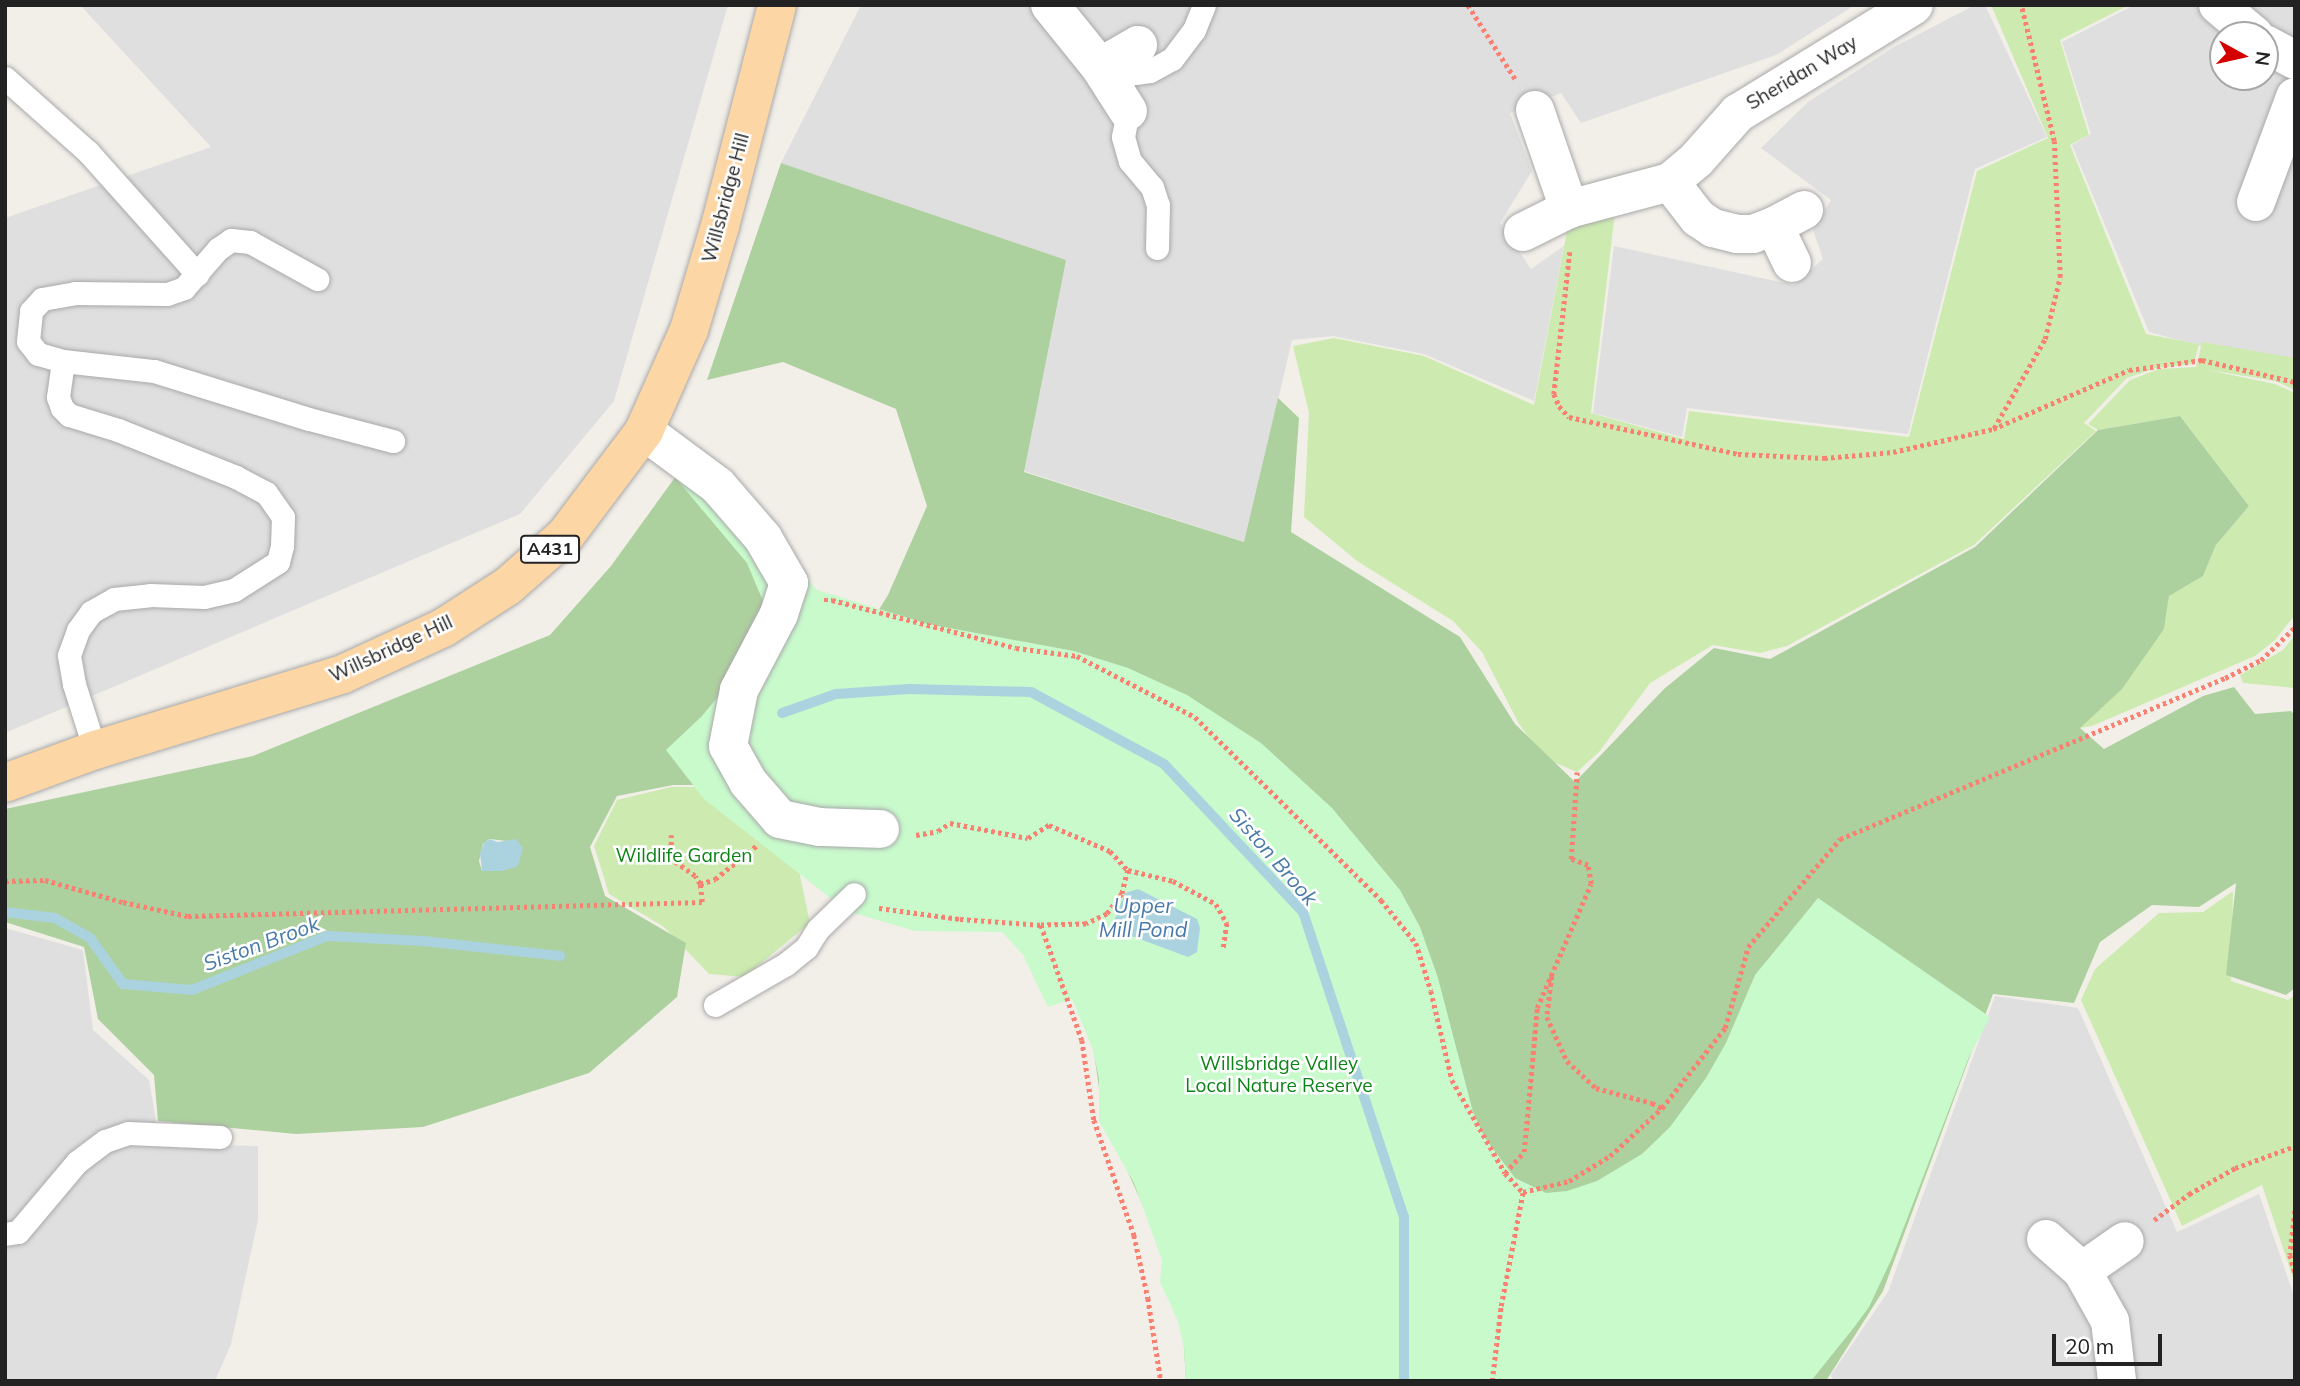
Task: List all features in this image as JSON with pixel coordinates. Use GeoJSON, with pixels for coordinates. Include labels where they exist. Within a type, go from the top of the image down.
{"type":"FeatureCollection","features":[{"type":"Feature","properties":{"kind":"main road","name":"Willsbridge Hill"},"geometry":{"type":"LineString","coordinates":[[5,783],[95,750],[343,674],[443,628],[508,586],[565,536],[644,432],[689,330],[720,226],[777,5]]}},
{"type":"Feature","properties":{"kind":"street"},"geometry":{"type":"LineString","coordinates":[[1050,5],[1103,72],[1128,111]]}},
{"type":"Feature","properties":{"kind":"street","name":"Sheridan Way"},"geometry":{"type":"LineString","coordinates":[[1523,232],[1569,209],[1670,182],[1698,159],[1738,113],[1914,5]]}},
{"type":"Feature","properties":{"kind":"street"},"geometry":{"type":"LineString","coordinates":[[2218,5],[2237,21]]}},
{"type":"Feature","properties":{"kind":"street"},"geometry":{"type":"LineString","coordinates":[[1103,72],[1138,45]]}},
{"type":"Feature","properties":{"kind":"street"},"geometry":{"type":"LineString","coordinates":[[2279,51],[2295,60]]}},
{"type":"Feature","properties":{"kind":"street"},"geometry":{"type":"LineString","coordinates":[[2256,202],[2284,157],[2295,97]]}},
{"type":"Feature","properties":{"kind":"street"},"geometry":{"type":"LineString","coordinates":[[1535,110],[1569,209]]}},
{"type":"Feature","properties":{"kind":"street"},"geometry":{"type":"LineString","coordinates":[[1670,182],[1698,218],[1713,228],[1754,234],[1789,218],[1792,263]]}},
{"type":"Feature","properties":{"kind":"street"},"geometry":{"type":"LineString","coordinates":[[644,432],[718,486],[763,538],[789,583],[779,614],[739,690],[728,746],[748,782],[780,819],[820,827],[880,829]]}},
{"type":"Feature","properties":{"kind":"street"},"geometry":{"type":"LineString","coordinates":[[2046,1239],[2082,1271],[2110,1321],[2117,1381]]}},
{"type":"Feature","properties":{"kind":"street"},"geometry":{"type":"LineString","coordinates":[[2082,1271],[2125,1241]]}},
{"type":"Feature","properties":{"kind":"lane"},"geometry":{"type":"LineString","coordinates":[[1103,72],[1150,71],[1172,59],[1194,30],[1204,5]]}},
{"type":"Feature","properties":{"kind":"lane"},"geometry":{"type":"LineString","coordinates":[[5,78],[88,152],[197,274]]}},
{"type":"Feature","properties":{"kind":"lane"},"geometry":{"type":"LineString","coordinates":[[1128,111],[1123,137],[1130,161],[1152,187],[1158,205],[1157,248]]}},
{"type":"Feature","properties":{"kind":"lane"},"geometry":{"type":"LineString","coordinates":[[317,279],[250,242],[231,240],[218,249],[184,288],[167,294],[75,293],[42,299],[31,311],[28,341],[38,354],[63,361],[154,371],[309,419],[393,441]]}},
{"type":"Feature","properties":{"kind":"lane"},"geometry":{"type":"LineString","coordinates":[[63,361],[58,397],[62,408],[69,415],[118,430],[236,477],[267,493],[283,517],[282,546],[278,562],[234,590],[204,597],[150,595],[114,599],[92,612],[78,630],[69,655],[74,684],[95,750]]}},
{"type":"Feature","properties":{"kind":"lane"},"geometry":{"type":"LineString","coordinates":[[715,1005],[786,964],[806,948],[818,929],[854,894]]}},
{"type":"Feature","properties":{"kind":"lane"},"geometry":{"type":"LineString","coordinates":[[5,1234],[18,1232],[77,1162],[105,1141],[128,1133],[220,1137]]}},
{"type":"Feature","properties":{"kind":"path"},"geometry":{"type":"LineString","coordinates":[[1468,5],[1535,110]]}},
{"type":"Feature","properties":{"kind":"path"},"geometry":{"type":"LineString","coordinates":[[1993,429],[2045,340],[2060,277],[2054,141],[2021,5]]}},
{"type":"Feature","properties":{"kind":"path"},"geometry":{"type":"LineString","coordinates":[[1569,209],[1570,258],[1554,394],[1559,407],[1569,417],[1738,454],[1824,458],[1893,452],[1993,429],[2129,370],[2202,360],[2295,382]]}},
{"type":"Feature","properties":{"kind":"path"},"geometry":{"type":"LineString","coordinates":[[779,614],[809,601],[832,600],[1016,648],[1077,656],[1195,717],[1381,900],[1416,943],[1432,991],[1452,1080],[1505,1173],[1523,1192]]}},
{"type":"Feature","properties":{"kind":"path"},"geometry":{"type":"LineString","coordinates":[[1523,1192],[1569,1181],[1610,1156],[1662,1108],[1725,1028],[1748,947],[1840,839],[2225,678],[2261,660],[2295,627]]}},
{"type":"Feature","properties":{"kind":"path"},"geometry":{"type":"LineString","coordinates":[[1505,1173],[1524,1152],[1537,1008],[1591,884],[1588,865],[1572,859],[1577,772]]}},
{"type":"Feature","properties":{"kind":"path"},"geometry":{"type":"LineString","coordinates":[[700,884],[715,879],[751,851],[780,819]]}},
{"type":"Feature","properties":{"kind":"path"},"geometry":{"type":"LineString","coordinates":[[880,829],[922,836],[950,823],[1028,838],[1049,825],[1110,851],[1128,870],[1173,881],[1216,904],[1227,923],[1223,950]]}},
{"type":"Feature","properties":{"kind":"path"},"geometry":{"type":"LineString","coordinates":[[5,881],[45,880],[123,902],[188,916],[702,902],[700,884],[695,876],[671,859],[671,835]]}},
{"type":"Feature","properties":{"kind":"path"},"geometry":{"type":"LineString","coordinates":[[960,919],[1041,925],[1086,924],[1107,914],[1122,894],[1128,870]]}},
{"type":"Feature","properties":{"kind":"path"},"geometry":{"type":"LineString","coordinates":[[1041,925],[1082,1040],[1094,1120],[1134,1235],[1148,1298],[1161,1381]]}},
{"type":"Feature","properties":{"kind":"path"},"geometry":{"type":"LineString","coordinates":[[1553,970],[1547,1017],[1567,1061],[1596,1088],[1662,1108]]}},
{"type":"Feature","properties":{"kind":"path"},"geometry":{"type":"LineString","coordinates":[[2125,1241],[2189,1194],[2235,1168],[2295,1146]]}},
{"type":"Feature","properties":{"kind":"path"},"geometry":{"type":"LineString","coordinates":[[1492,1381],[1500,1306],[1523,1192]]}},
{"type":"Feature","properties":{"kind":"path"},"geometry":{"type":"LineString","coordinates":[[2295,1211],[2290,1255],[2295,1272]]}},
{"type":"Feature","properties":{"kind":"shaded area"},"geometry":{"type":"Polygon","coordinates":[[[80,5],[728,5],[614,401],[520,514],[5,733],[5,218],[211,147],[80,5]]]}},
{"type":"Feature","properties":{"kind":"shaded area"},"geometry":{"type":"Polygon","coordinates":[[[861,5],[1855,5],[1776,55],[1581,123],[1561,93],[1510,113],[1532,171],[1500,223],[1531,269],[1564,246],[1534,401],[1424,354],[1333,336],[1292,340],[1245,542],[1024,471],[1065,260],[781,163],[861,5]]]}},
{"type":"Feature","properties":{"kind":"shaded area"},"geometry":{"type":"Polygon","coordinates":[[[1975,5],[1985,5],[2047,137],[1975,169],[1908,434],[1687,408],[1682,437],[1593,413],[1614,246],[1794,285],[1823,259],[1813,230],[1831,200],[1761,148],[1809,101],[1894,47],[1975,5]]]}},
{"type":"Feature","properties":{"kind":"shaded area"},"geometry":{"type":"Polygon","coordinates":[[[2134,5],[2295,5],[2295,363],[2242,357],[2149,332],[2072,145],[2091,134],[2062,42],[2134,5]]]}},
{"type":"Feature","properties":{"kind":"shaded area"},"geometry":{"type":"Polygon","coordinates":[[[5,928],[83,950],[93,1030],[149,1080],[160,1144],[258,1146],[258,1220],[231,1344],[215,1381],[5,1381],[5,928]]]}},
{"type":"Feature","properties":{"kind":"shaded area"},"geometry":{"type":"Polygon","coordinates":[[[1995,996],[2078,1008],[2177,1232],[2259,1194],[2295,1299],[2295,1381],[1833,1381],[1831,1375],[1888,1292],[1995,996]]]}},
{"type":"Feature","properties":{"kind":"green space"},"geometry":{"type":"Polygon","coordinates":[[[1991,5],[2129,5],[2060,40],[2089,135],[2070,145],[2146,334],[2199,344],[2194,364],[2156,368],[2127,378],[2084,423],[2096,431],[1974,545],[1787,646],[1760,653],[1713,645],[1650,683],[1599,752],[1577,772],[1544,758],[1519,724],[1482,652],[1453,621],[1357,561],[1304,517],[1309,413],[1293,346],[1334,338],[1424,356],[1534,405],[1567,231],[1584,220],[1615,213],[1591,413],[1684,439],[1689,411],[1909,437],[1977,171],[2048,138],[1991,5]]]}},
{"type":"Feature","properties":{"kind":"green space"},"geometry":{"type":"Polygon","coordinates":[[[781,163],[1066,260],[1024,472],[1244,542],[1278,398],[1299,418],[1291,532],[1460,637],[1515,724],[1575,782],[1664,689],[1714,648],[1770,659],[1975,547],[2098,430],[2180,416],[2249,506],[2216,545],[2203,576],[2169,596],[2164,629],[2122,689],[2080,728],[2104,749],[2203,696],[2234,687],[2255,714],[2291,711],[2295,716],[2295,988],[2286,995],[2226,975],[2236,883],[2199,907],[2152,905],[2100,942],[2074,1003],[1993,994],[1883,1291],[1826,1381],[1186,1381],[1183,1333],[1163,1251],[1103,1116],[1091,1032],[1034,863],[714,785],[673,785],[617,796],[590,847],[605,896],[686,943],[677,997],[589,1073],[423,1127],[296,1134],[158,1121],[154,1075],[98,1019],[84,947],[5,922],[5,809],[253,756],[550,635],[611,566],[676,476],[857,645],[888,595],[927,506],[896,409],[783,362],[707,380],[781,163]],[[489,839],[483,844],[479,861],[482,871],[502,871],[507,841],[489,839]]]}},
{"type":"Feature","properties":{"kind":"green space"},"geometry":{"type":"Polygon","coordinates":[[[2202,342],[2295,358],[2295,390],[2275,381],[2203,369],[2275,384],[2295,393],[2295,615],[2275,640],[2255,656],[2092,726],[2079,728],[2164,629],[2169,595],[2203,576],[2216,545],[2249,506],[2180,416],[2098,430],[2088,424],[2130,380],[2159,369],[2196,367],[2202,342]]]}},
{"type":"Feature","properties":{"kind":"green space","name":"Willsbridge Valley Local Nature Reserve"},"geometry":{"type":"Polygon","coordinates":[[[697,458],[817,590],[928,624],[1074,651],[1128,668],[1187,695],[1261,743],[1332,808],[1400,890],[1420,927],[1438,978],[1473,1112],[1485,1138],[1515,1178],[1546,1193],[1567,1191],[1597,1181],[1642,1154],[1670,1127],[1706,1078],[1726,1043],[1755,975],[1818,898],[1990,1017],[1969,1057],[1892,1258],[1869,1307],[1855,1326],[1811,1381],[1186,1381],[1184,1347],[1178,1321],[1160,1282],[1162,1260],[1134,1183],[1099,1121],[1099,1079],[1093,1050],[1072,999],[1048,1007],[1023,955],[1002,932],[915,931],[847,911],[704,799],[666,750],[702,716],[736,675],[765,606],[747,563],[668,469],[697,458]]]}},
{"type":"Feature","properties":{"kind":"green space"},"geometry":{"type":"Polygon","coordinates":[[[2295,635],[2295,688],[2243,683],[2240,675],[2283,650],[2295,635]]]}},
{"type":"Feature","properties":{"kind":"green space","name":"Wildlife Garden"},"geometry":{"type":"Polygon","coordinates":[[[671,787],[713,787],[798,866],[810,923],[744,977],[709,974],[664,927],[609,894],[594,846],[617,800],[671,787]]]}},
{"type":"Feature","properties":{"kind":"green space"},"geometry":{"type":"Polygon","coordinates":[[[2233,891],[2231,981],[2288,1000],[2295,995],[2295,1284],[2262,1185],[2182,1226],[2081,1000],[2095,969],[2159,913],[2203,912],[2233,891]]]}},
{"type":"Feature","properties":{"kind":"water"},"geometry":{"type":"Polygon","coordinates":[[[489,839],[498,842],[516,839],[523,848],[518,866],[502,871],[482,871],[480,854],[484,843],[489,839]]]}},
{"type":"Feature","properties":{"kind":"water","name":"Upper Mill Pond"},"geometry":{"type":"Polygon","coordinates":[[[1138,889],[1197,919],[1200,928],[1197,952],[1188,957],[1118,931],[1115,919],[1125,893],[1138,889]]]}},
{"type":"Feature","properties":{"kind":"waterway","name":"Siston Brook"},"geometry":{"type":"LineString","coordinates":[[782,713],[836,694],[909,689],[1031,692],[1164,764],[1303,912],[1404,1217],[1404,1381]]}},
{"type":"Feature","properties":{"kind":"waterway","name":"Siston Brook"},"geometry":{"type":"LineString","coordinates":[[5,912],[55,918],[90,938],[123,984],[192,990],[327,936],[423,941],[560,956]]}}]}
